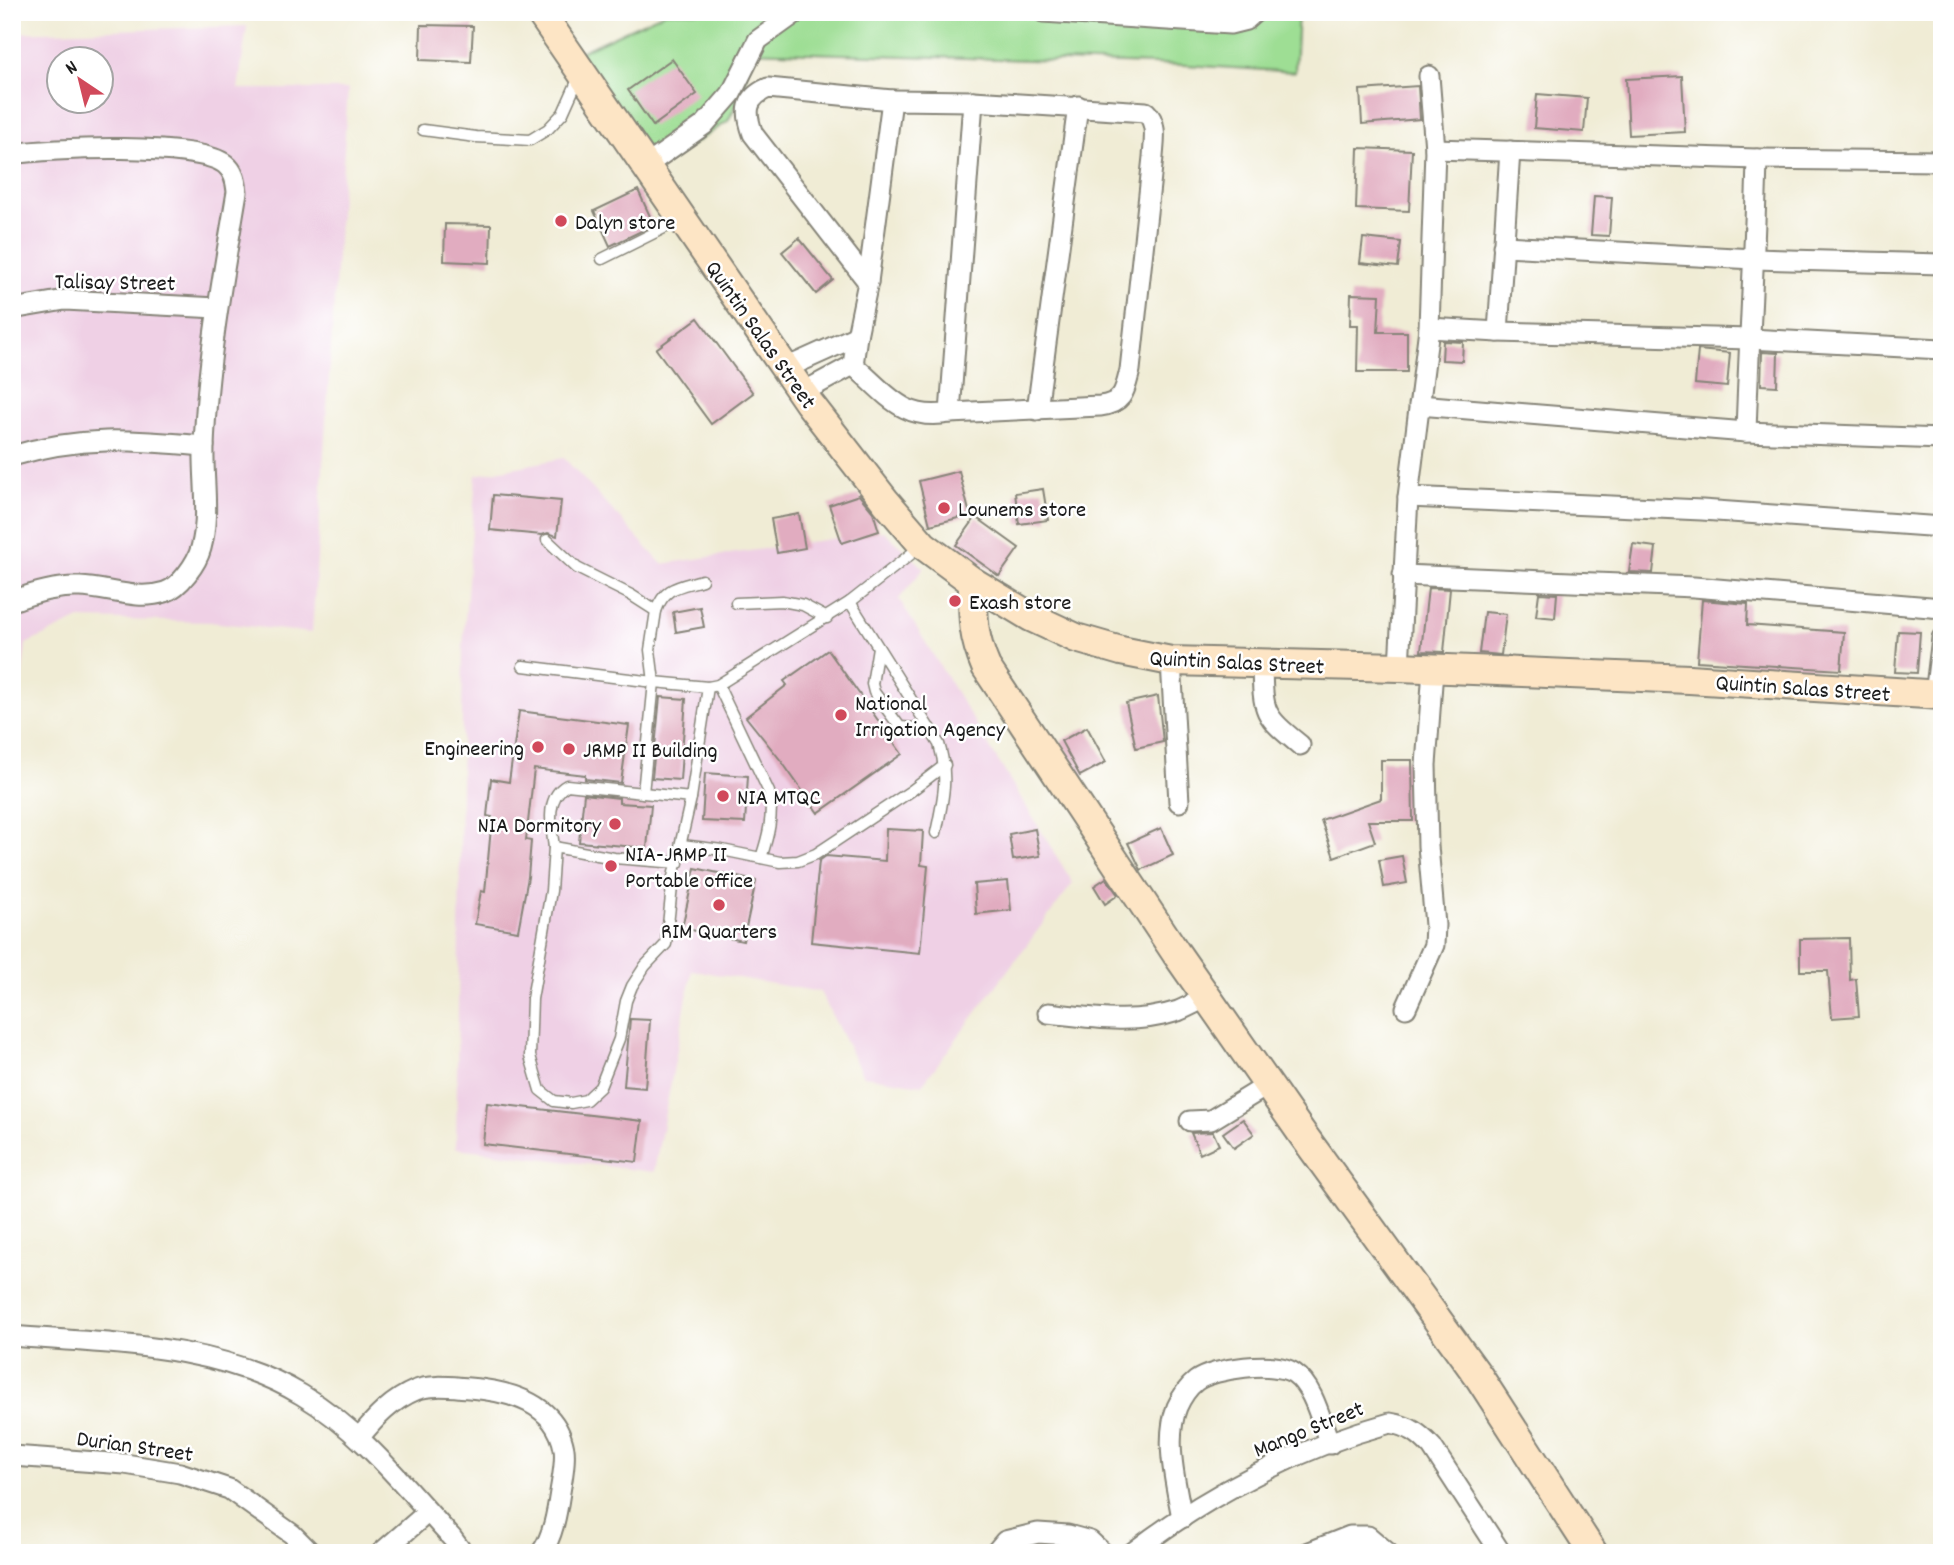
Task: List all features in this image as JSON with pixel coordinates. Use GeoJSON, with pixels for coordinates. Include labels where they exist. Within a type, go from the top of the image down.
{"type":"FeatureCollection","features":[{"type":"Feature","properties":{"kind":"main road","name":"Quintin Salas Street"},"geometry":{"type":"LineString","coordinates":[[540,12],[803,393],[886,502],[923,545],[973,582],[1031,617],[1076,638],[1171,661],[1689,679],[1939,695]]}},
{"type":"Feature","properties":{"kind":"main road"},"geometry":{"type":"LineString","coordinates":[[973,582],[972,625],[976,644],[986,667],[1268,1085],[1472,1367],[1593,1553]]}},
{"type":"Feature","properties":{"kind":"street"},"geometry":{"type":"LineString","coordinates":[[647,165],[704,125],[731,94],[758,40],[797,12]]}},
{"type":"Feature","properties":{"kind":"street"},"geometry":{"type":"LineString","coordinates":[[1043,12],[1152,16],[1230,24],[1247,20],[1255,12]]}},
{"type":"Feature","properties":{"kind":"street"},"geometry":{"type":"LineString","coordinates":[[1399,667],[1408,497],[1429,328],[1434,149],[1429,76]]}},
{"type":"Feature","properties":{"kind":"street"},"geometry":{"type":"LineString","coordinates":[[853,365],[901,407],[917,414],[1037,410],[1111,404],[1124,394],[1130,370],[1153,157],[1153,124],[1146,111],[973,101],[892,100],[768,88],[758,93],[750,102],[748,113],[753,134],[868,282]]}},
{"type":"Feature","properties":{"kind":"street"},"geometry":{"type":"LineString","coordinates":[[853,365],[868,282],[892,100]]}},
{"type":"Feature","properties":{"kind":"street"},"geometry":{"type":"LineString","coordinates":[[950,413],[973,101]]}},
{"type":"Feature","properties":{"kind":"street"},"geometry":{"type":"LineString","coordinates":[[1037,410],[1077,106]]}},
{"type":"Feature","properties":{"kind":"street"},"geometry":{"type":"LineString","coordinates":[[12,155],[59,149],[135,148],[212,157],[230,168],[236,179],[237,192],[217,308],[204,446],[206,516],[201,550],[178,583],[167,591],[130,595],[79,587],[31,593],[12,601]]}},
{"type":"Feature","properties":{"kind":"street"},"geometry":{"type":"LineString","coordinates":[[1434,149],[1757,159],[1942,161]]}},
{"type":"Feature","properties":{"kind":"street"},"geometry":{"type":"LineString","coordinates":[[1498,332],[1510,151]]}},
{"type":"Feature","properties":{"kind":"street"},"geometry":{"type":"LineString","coordinates":[[1746,432],[1757,159]]}},
{"type":"Feature","properties":{"kind":"street"},"geometry":{"type":"LineString","coordinates":[[1503,246],[1755,259],[1942,264]]}},
{"type":"Feature","properties":{"kind":"street","name":"Talisay Street"},"geometry":{"type":"LineString","coordinates":[[12,309],[65,300],[217,308]]}},
{"type":"Feature","properties":{"kind":"street"},"geometry":{"type":"LineString","coordinates":[[1429,328],[1942,349]]}},
{"type":"Feature","properties":{"kind":"street"},"geometry":{"type":"LineString","coordinates":[[786,368],[857,336]]}},
{"type":"Feature","properties":{"kind":"street"},"geometry":{"type":"LineString","coordinates":[[803,393],[853,365]]}},
{"type":"Feature","properties":{"kind":"street"},"geometry":{"type":"LineString","coordinates":[[1419,405],[1746,432],[1942,439]]}},
{"type":"Feature","properties":{"kind":"street"},"geometry":{"type":"LineString","coordinates":[[12,456],[63,443],[121,439],[204,446]]}},
{"type":"Feature","properties":{"kind":"street"},"geometry":{"type":"LineString","coordinates":[[1408,497],[1702,510],[1942,527]]}},
{"type":"Feature","properties":{"kind":"street"},"geometry":{"type":"LineString","coordinates":[[1403,575],[1695,587],[1942,608]]}},
{"type":"Feature","properties":{"kind":"street"},"geometry":{"type":"LineString","coordinates":[[1939,695],[1942,638]]}},
{"type":"Feature","properties":{"kind":"street"},"geometry":{"type":"LineString","coordinates":[[1171,661],[1179,802]]}},
{"type":"Feature","properties":{"kind":"street"},"geometry":{"type":"LineString","coordinates":[[1262,665],[1265,709],[1269,719],[1300,744]]}},
{"type":"Feature","properties":{"kind":"street"},"geometry":{"type":"LineString","coordinates":[[1406,1008],[1434,945],[1426,765],[1433,670]]}},
{"type":"Feature","properties":{"kind":"street"},"geometry":{"type":"LineString","coordinates":[[1048,1013],[1101,1020],[1125,1020],[1178,1011],[1208,997]]}},
{"type":"Feature","properties":{"kind":"street"},"geometry":{"type":"LineString","coordinates":[[1190,1121],[1211,1120],[1220,1116],[1268,1085]]}},
{"type":"Feature","properties":{"kind":"street"},"geometry":{"type":"LineString","coordinates":[[12,1336],[172,1349],[248,1369],[302,1395],[359,1438],[463,1553]]}},
{"type":"Feature","properties":{"kind":"street"},"geometry":{"type":"LineString","coordinates":[[1182,1518],[1174,1470],[1173,1437],[1176,1410],[1184,1392],[1197,1380],[1212,1373],[1234,1369],[1284,1368],[1295,1373],[1310,1393],[1329,1444]]}},
{"type":"Feature","properties":{"kind":"street"},"geometry":{"type":"LineString","coordinates":[[359,1438],[396,1400],[419,1389],[451,1387],[488,1390],[534,1405],[548,1414],[558,1430],[565,1451],[558,1508],[546,1546],[541,1553]]}},
{"type":"Feature","properties":{"kind":"street","name":"Mango Street"},"geometry":{"type":"LineString","coordinates":[[1132,1553],[1182,1518],[1268,1469],[1390,1423],[1407,1426],[1419,1433],[1432,1447],[1501,1553]]}},
{"type":"Feature","properties":{"kind":"street","name":"Durian Street"},"geometry":{"type":"LineString","coordinates":[[12,1456],[125,1464],[180,1473],[229,1489],[292,1534],[311,1553]]}},
{"type":"Feature","properties":{"kind":"street"},"geometry":{"type":"LineString","coordinates":[[381,1553],[428,1512]]}},
{"type":"Feature","properties":{"kind":"street"},"geometry":{"type":"LineString","coordinates":[[995,1553],[1005,1541],[1038,1533],[1068,1535],[1090,1541],[1103,1553]]}},
{"type":"Feature","properties":{"kind":"street"},"geometry":{"type":"LineString","coordinates":[[1307,1553],[1350,1536],[1368,1536],[1388,1553]]}},
{"type":"Feature","properties":{"kind":"lane"},"geometry":{"type":"LineString","coordinates":[[423,130],[476,137],[530,139],[548,129],[563,113],[581,72]]}},
{"type":"Feature","properties":{"kind":"lane"},"geometry":{"type":"LineString","coordinates":[[602,259],[682,218]]}},
{"type":"Feature","properties":{"kind":"lane"},"geometry":{"type":"LineString","coordinates":[[547,540],[577,568],[631,595],[656,611]]}},
{"type":"Feature","properties":{"kind":"lane"},"geometry":{"type":"LineString","coordinates":[[523,666],[654,682],[713,686],[827,618],[923,545]]}},
{"type":"Feature","properties":{"kind":"lane"},"geometry":{"type":"LineString","coordinates":[[643,793],[654,682],[650,650],[656,611],[668,590],[702,580]]}},
{"type":"Feature","properties":{"kind":"lane"},"geometry":{"type":"LineString","coordinates":[[736,603],[782,601],[803,605],[827,618]]}},
{"type":"Feature","properties":{"kind":"lane"},"geometry":{"type":"LineString","coordinates":[[850,602],[939,744],[945,765],[943,798],[936,833]]}},
{"type":"Feature","properties":{"kind":"lane"},"geometry":{"type":"LineString","coordinates":[[878,647],[872,684],[878,700],[900,727],[931,729]]}},
{"type":"Feature","properties":{"kind":"lane"},"geometry":{"type":"LineString","coordinates":[[691,797],[572,784],[560,789],[553,802],[551,891],[533,999],[530,1056],[540,1090],[554,1101],[571,1103],[586,1100],[600,1087],[620,1039],[626,1001],[632,986],[645,966],[666,944],[673,877],[682,845],[713,686]]}},
{"type":"Feature","properties":{"kind":"lane"},"geometry":{"type":"LineString","coordinates":[[713,686],[769,792],[772,807],[761,858]]}},
{"type":"Feature","properties":{"kind":"lane"},"geometry":{"type":"LineString","coordinates":[[682,845],[780,862],[798,862],[816,854],[945,765]]}},
{"type":"Feature","properties":{"kind":"lane"},"geometry":{"type":"LineString","coordinates":[[554,848],[614,858],[678,863]]}},
{"type":"Feature","properties":{"kind":"shaded area"},"geometry":{"type":"Polygon","coordinates":[[[247,26],[238,89],[348,89],[312,633],[210,622],[80,619],[26,644],[12,764],[12,33],[247,26]]]}},
{"type":"Feature","properties":{"kind":"shaded area"},"geometry":{"type":"Polygon","coordinates":[[[564,458],[662,564],[884,531],[924,568],[899,599],[1073,883],[922,1085],[863,1076],[820,992],[692,970],[654,1172],[456,1148],[463,647],[476,475],[564,458]]]}},
{"type":"Feature","properties":{"kind":"green space"},"geometry":{"type":"Polygon","coordinates":[[[666,12],[1298,12],[1295,72],[1185,65],[746,51],[746,85],[728,121],[660,166],[578,53],[666,12]]]}},
{"type":"Feature","properties":{"kind":"building"},"geometry":{"type":"Polygon","coordinates":[[[421,25],[473,26],[471,62],[420,60],[421,25]]]}},
{"type":"Feature","properties":{"kind":"building"},"geometry":{"type":"Polygon","coordinates":[[[672,59],[697,94],[653,126],[628,90],[672,59]]]}},
{"type":"Feature","properties":{"kind":"building"},"geometry":{"type":"Polygon","coordinates":[[[1682,76],[1685,132],[1629,135],[1626,79],[1682,76]]]}},
{"type":"Feature","properties":{"kind":"building"},"geometry":{"type":"Polygon","coordinates":[[[1418,86],[1420,119],[1362,124],[1360,90],[1418,86]]]}},
{"type":"Feature","properties":{"kind":"building"},"geometry":{"type":"Polygon","coordinates":[[[1537,94],[1587,98],[1584,132],[1534,128],[1537,94]]]}},
{"type":"Feature","properties":{"kind":"building"},"geometry":{"type":"Polygon","coordinates":[[[1358,148],[1412,150],[1409,211],[1356,209],[1358,148]]]}},
{"type":"Feature","properties":{"kind":"building"},"geometry":{"type":"Polygon","coordinates":[[[638,190],[654,225],[610,246],[594,211],[638,190]]]}},
{"type":"Feature","properties":{"kind":"building"},"geometry":{"type":"Polygon","coordinates":[[[1594,196],[1612,197],[1609,236],[1591,235],[1594,196]]]}},
{"type":"Feature","properties":{"kind":"building"},"geometry":{"type":"Polygon","coordinates":[[[445,224],[491,225],[490,263],[444,261],[445,224]]]}},
{"type":"Feature","properties":{"kind":"building"},"geometry":{"type":"Polygon","coordinates":[[[799,238],[833,280],[816,294],[782,252],[799,238]]]}},
{"type":"Feature","properties":{"kind":"building"},"geometry":{"type":"Polygon","coordinates":[[[1363,238],[1401,242],[1398,267],[1360,263],[1363,238]]]}},
{"type":"Feature","properties":{"kind":"building"},"geometry":{"type":"Polygon","coordinates":[[[1351,294],[1380,295],[1378,332],[1407,332],[1407,372],[1357,372],[1358,325],[1350,325],[1351,294]]]}},
{"type":"Feature","properties":{"kind":"building"},"geometry":{"type":"Polygon","coordinates":[[[698,318],[753,393],[711,424],[656,349],[698,318]]]}},
{"type":"Feature","properties":{"kind":"building"},"geometry":{"type":"Polygon","coordinates":[[[1443,341],[1463,342],[1462,361],[1442,360],[1443,341]]]}},
{"type":"Feature","properties":{"kind":"building"},"geometry":{"type":"Polygon","coordinates":[[[1698,350],[1730,353],[1727,387],[1695,384],[1698,350]]]}},
{"type":"Feature","properties":{"kind":"building"},"geometry":{"type":"Polygon","coordinates":[[[1762,352],[1778,353],[1777,386],[1761,385],[1762,352]]]}},
{"type":"Feature","properties":{"kind":"building"},"geometry":{"type":"Polygon","coordinates":[[[959,471],[970,515],[930,525],[919,481],[959,471]]]}},
{"type":"Feature","properties":{"kind":"building"},"geometry":{"type":"Polygon","coordinates":[[[1043,489],[1048,520],[1019,524],[1015,493],[1043,489]]]}},
{"type":"Feature","properties":{"kind":"building"},"geometry":{"type":"Polygon","coordinates":[[[493,495],[561,501],[557,536],[548,533],[542,535],[490,530],[493,495]]]}},
{"type":"Feature","properties":{"kind":"building"},"geometry":{"type":"Polygon","coordinates":[[[859,495],[873,512],[879,531],[842,543],[829,505],[859,495]]]}},
{"type":"Feature","properties":{"kind":"building"},"geometry":{"type":"Polygon","coordinates":[[[799,514],[805,548],[777,553],[771,519],[799,514]]]}},
{"type":"Feature","properties":{"kind":"building"},"geometry":{"type":"Polygon","coordinates":[[[976,517],[1019,548],[999,576],[956,545],[976,517]]]}},
{"type":"Feature","properties":{"kind":"building"},"geometry":{"type":"Polygon","coordinates":[[[1633,544],[1656,547],[1653,573],[1629,572],[1633,544]]]}},
{"type":"Feature","properties":{"kind":"building"},"geometry":{"type":"Polygon","coordinates":[[[1428,588],[1450,589],[1444,652],[1421,651],[1428,588]]]}},
{"type":"Feature","properties":{"kind":"building"},"geometry":{"type":"Polygon","coordinates":[[[1539,593],[1557,594],[1555,618],[1536,616],[1539,593]]]}},
{"type":"Feature","properties":{"kind":"building"},"geometry":{"type":"Polygon","coordinates":[[[1702,600],[1748,604],[1747,625],[1844,632],[1841,670],[1697,661],[1702,600]]]}},
{"type":"Feature","properties":{"kind":"building"},"geometry":{"type":"Polygon","coordinates":[[[700,607],[704,627],[676,632],[673,612],[700,607]]]}},
{"type":"Feature","properties":{"kind":"building"},"geometry":{"type":"Polygon","coordinates":[[[1484,612],[1506,614],[1501,655],[1479,653],[1484,612]]]}},
{"type":"Feature","properties":{"kind":"building"},"geometry":{"type":"Polygon","coordinates":[[[1898,631],[1920,632],[1917,673],[1895,672],[1898,631]]]}},
{"type":"Feature","properties":{"kind":"building","name":"National Irrigation Agency"},"geometry":{"type":"Polygon","coordinates":[[[828,650],[902,754],[818,813],[746,717],[787,685],[784,681],[828,650]]]}},
{"type":"Feature","properties":{"kind":"building"},"geometry":{"type":"Polygon","coordinates":[[[1158,696],[1163,742],[1136,748],[1126,703],[1158,696]]]}},
{"type":"Feature","properties":{"kind":"building"},"geometry":{"type":"Polygon","coordinates":[[[660,697],[686,699],[680,780],[652,778],[660,697]]]}},
{"type":"Feature","properties":{"kind":"building"},"geometry":{"type":"Polygon","coordinates":[[[519,711],[629,725],[621,783],[585,779],[585,775],[534,769],[526,840],[531,841],[528,877],[518,931],[475,924],[481,891],[485,892],[492,817],[487,816],[491,779],[509,782],[519,711]]]}},
{"type":"Feature","properties":{"kind":"building"},"geometry":{"type":"Polygon","coordinates":[[[1087,727],[1106,762],[1080,776],[1061,741],[1087,727]]]}},
{"type":"Feature","properties":{"kind":"building"},"geometry":{"type":"Polygon","coordinates":[[[1381,760],[1412,760],[1413,821],[1368,821],[1375,842],[1334,857],[1321,820],[1381,799],[1381,760]]]}},
{"type":"Feature","properties":{"kind":"building"},"geometry":{"type":"Polygon","coordinates":[[[705,773],[748,776],[745,823],[702,821],[705,773]]]}},
{"type":"Feature","properties":{"kind":"building","name":"NIA Dormitory"},"geometry":{"type":"Polygon","coordinates":[[[584,794],[619,798],[619,803],[651,805],[647,848],[579,842],[584,794]]]}},
{"type":"Feature","properties":{"kind":"building"},"geometry":{"type":"Polygon","coordinates":[[[1161,828],[1173,855],[1141,870],[1128,843],[1161,828]]]}},
{"type":"Feature","properties":{"kind":"building"},"geometry":{"type":"Polygon","coordinates":[[[886,829],[923,831],[921,865],[928,866],[920,953],[811,942],[819,861],[826,856],[885,861],[886,829]]]}},
{"type":"Feature","properties":{"kind":"building"},"geometry":{"type":"Polygon","coordinates":[[[1035,829],[1040,856],[1013,860],[1009,834],[1035,829]]]}},
{"type":"Feature","properties":{"kind":"building"},"geometry":{"type":"Polygon","coordinates":[[[1402,856],[1407,883],[1384,887],[1379,860],[1402,856]]]}},
{"type":"Feature","properties":{"kind":"building","name":"RIM Quarters"},"geometry":{"type":"Polygon","coordinates":[[[695,868],[756,881],[743,941],[682,928],[695,868]]]}},
{"type":"Feature","properties":{"kind":"building"},"geometry":{"type":"Polygon","coordinates":[[[1106,878],[1118,895],[1105,904],[1094,886],[1106,878]]]}},
{"type":"Feature","properties":{"kind":"building"},"geometry":{"type":"Polygon","coordinates":[[[1008,881],[1011,910],[976,914],[974,884],[1008,881]]]}},
{"type":"Feature","properties":{"kind":"building"},"geometry":{"type":"Polygon","coordinates":[[[1849,938],[1850,980],[1856,979],[1859,1016],[1832,1018],[1828,971],[1800,971],[1800,939],[1849,938]]]}},
{"type":"Feature","properties":{"kind":"building"},"geometry":{"type":"Polygon","coordinates":[[[630,1019],[650,1020],[645,1088],[624,1086],[630,1019]]]}},
{"type":"Feature","properties":{"kind":"building"},"geometry":{"type":"Polygon","coordinates":[[[487,1103],[642,1121],[637,1162],[483,1144],[487,1103]]]}},
{"type":"Feature","properties":{"kind":"building"},"geometry":{"type":"Polygon","coordinates":[[[1243,1119],[1254,1134],[1234,1148],[1223,1133],[1243,1119]]]}},
{"type":"Feature","properties":{"kind":"building"},"geometry":{"type":"Polygon","coordinates":[[[1213,1132],[1219,1145],[1200,1154],[1191,1133],[1213,1132]]]}},
{"type":"Feature","properties":{"kind":"place","name":"Dalyn store"},"geometry":{"type":"Point","coordinates":[561,221]}},
{"type":"Feature","properties":{"kind":"place","name":"Lounems store"},"geometry":{"type":"Point","coordinates":[944,508]}},
{"type":"Feature","properties":{"kind":"place","name":"Exash store"},"geometry":{"type":"Point","coordinates":[955,601]}},
{"type":"Feature","properties":{"kind":"place","name":"National Irrigation Agency"},"geometry":{"type":"Point","coordinates":[841,715]}},
{"type":"Feature","properties":{"kind":"place","name":"Engineering"},"geometry":{"type":"Point","coordinates":[538,747]}},
{"type":"Feature","properties":{"kind":"place","name":"JRMP II Building"},"geometry":{"type":"Point","coordinates":[569,749]}},
{"type":"Feature","properties":{"kind":"place","name":"NIA MTQC"},"geometry":{"type":"Point","coordinates":[723,796]}},
{"type":"Feature","properties":{"kind":"place","name":"NIA Dormitory"},"geometry":{"type":"Point","coordinates":[615,824]}},
{"type":"Feature","properties":{"kind":"place","name":"NIA-JRMP II Portable office"},"geometry":{"type":"Point","coordinates":[611,866]}},
{"type":"Feature","properties":{"kind":"place","name":"RIM Quarters"},"geometry":{"type":"Point","coordinates":[719,905]}}]}
